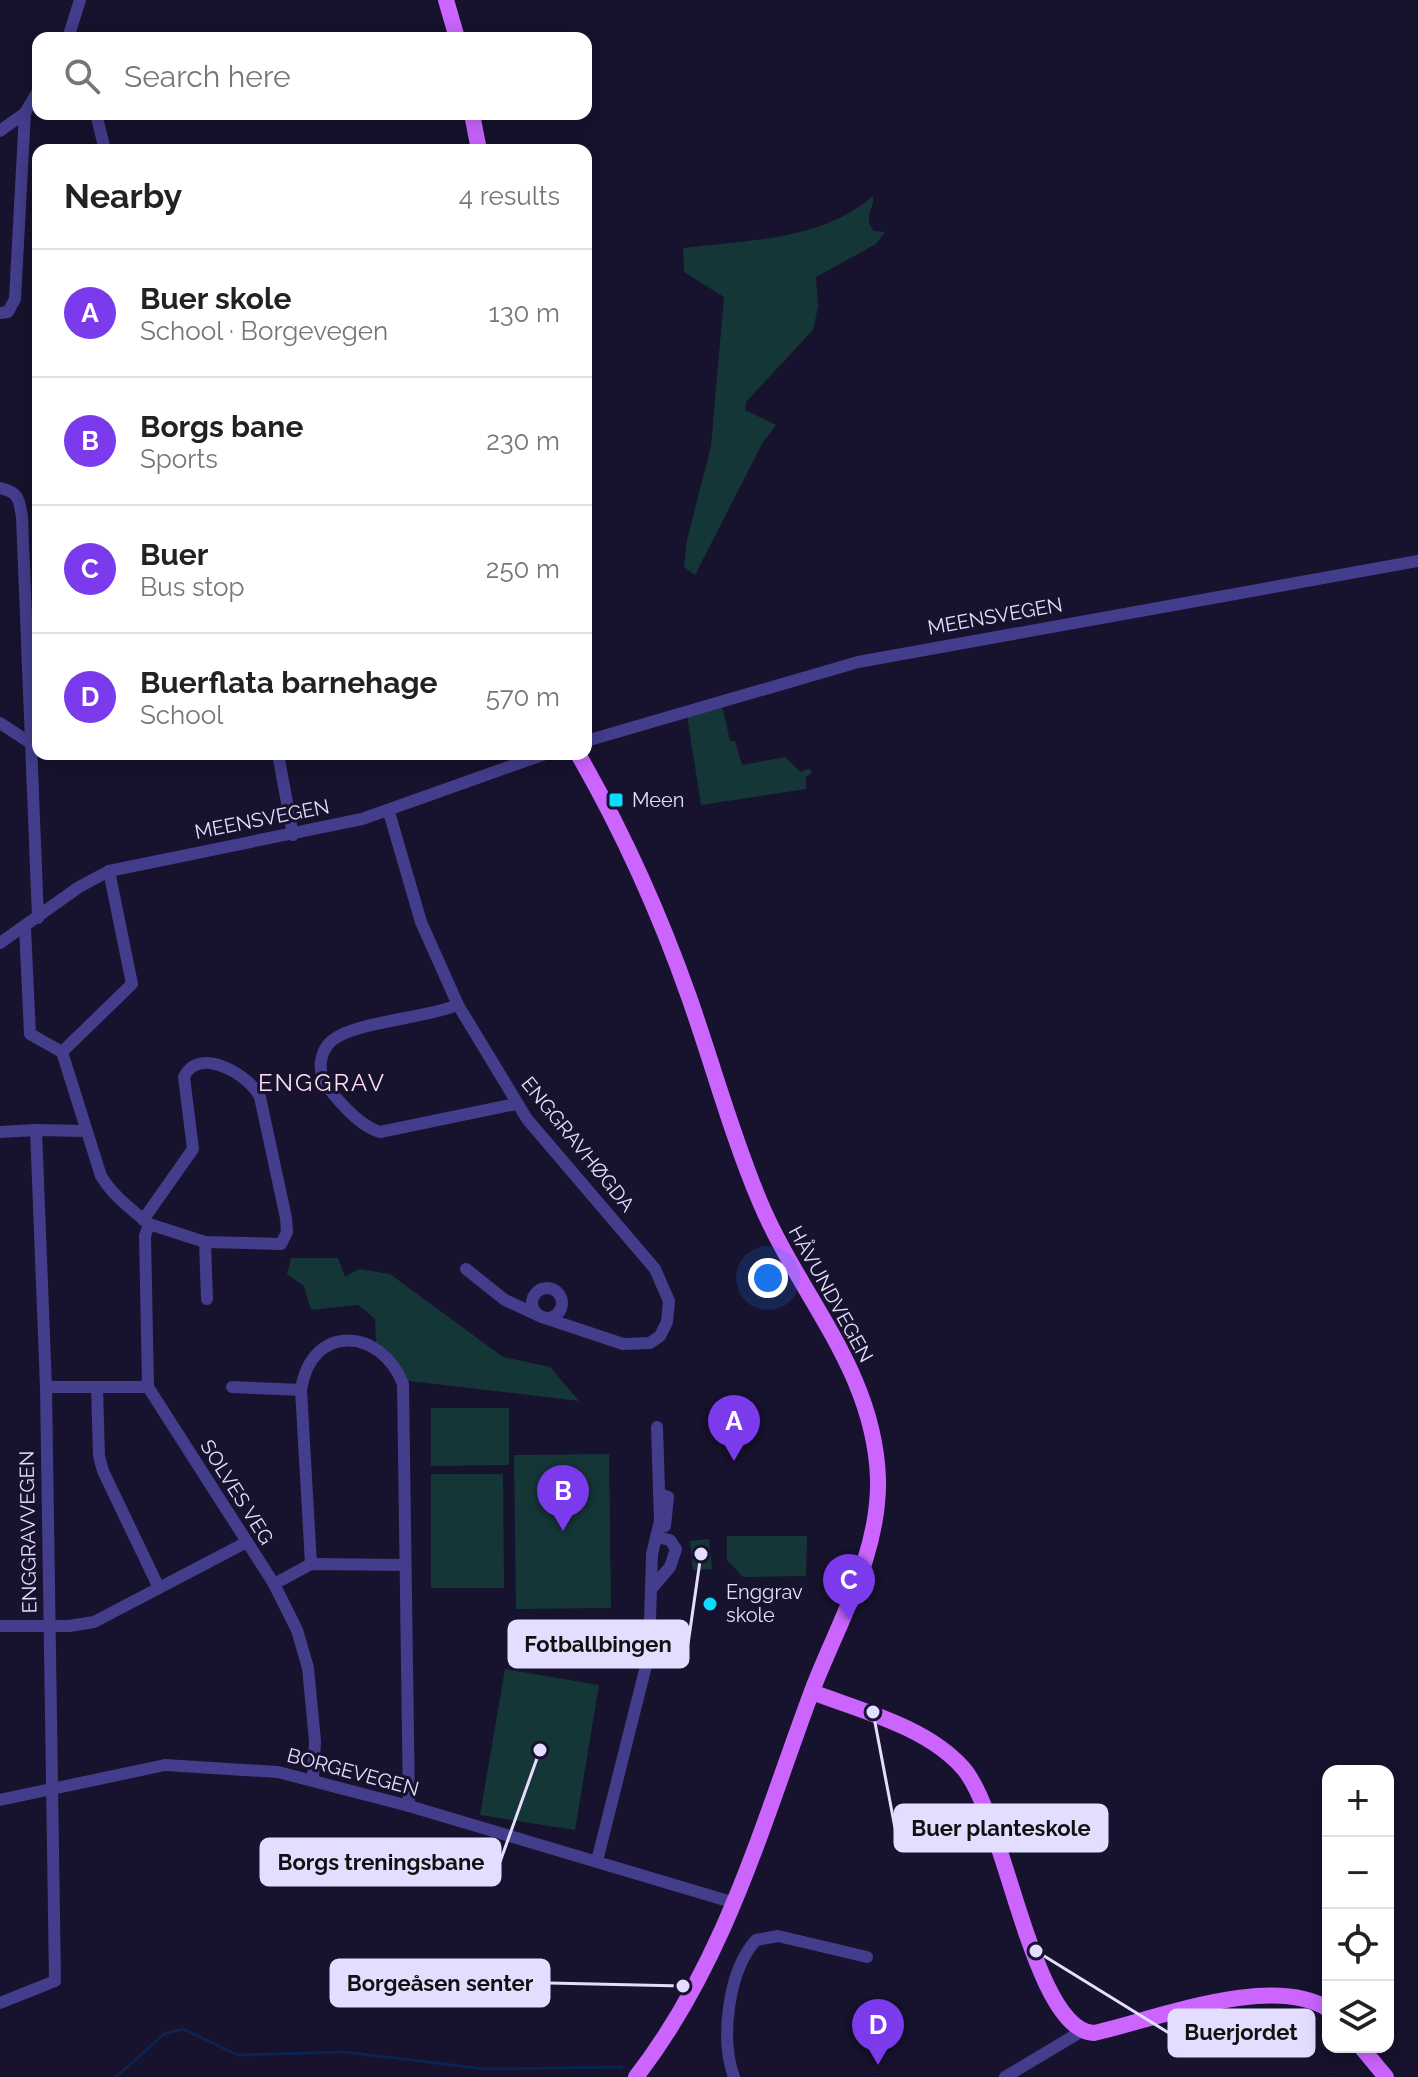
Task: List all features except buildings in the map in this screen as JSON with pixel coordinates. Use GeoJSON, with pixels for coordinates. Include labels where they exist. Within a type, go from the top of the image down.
{"type":"FeatureCollection","features":[{"type":"Feature","properties":{"kind":"main road"},"geometry":{"type":"LineString","coordinates":[[446,0],[455,32]]}},
{"type":"Feature","properties":{"kind":"main road"},"geometry":{"type":"LineString","coordinates":[[473,120],[478,144]]}},
{"type":"Feature","properties":{"kind":"main road","name":"HÅVUNDVEGEN"},"geometry":{"type":"LineString","coordinates":[[581,760],[620,827],[665,932],[760,1204],[780,1245],[850,1363],[871,1425],[878,1483],[870,1544],[735,1903],[693,1993],[636,2077]]}},
{"type":"Feature","properties":{"kind":"main road"},"geometry":{"type":"LineString","coordinates":[[812,1692],[931,1742],[954,1759],[973,1780],[990,1816],[1036,1963],[1067,2017],[1082,2031],[1094,2033],[1204,2006],[1276,1995],[1303,1997],[1322,2006]]}},
{"type":"Feature","properties":{"kind":"main road"},"geometry":{"type":"LineString","coordinates":[[1366,2053],[1386,2077]]}},
{"type":"Feature","properties":{"kind":"street"},"geometry":{"type":"LineString","coordinates":[[73,32],[80,0]]}},
{"type":"Feature","properties":{"kind":"street"},"geometry":{"type":"LineString","coordinates":[[0,131],[25,113],[32,101]]}},
{"type":"Feature","properties":{"kind":"street"},"geometry":{"type":"LineString","coordinates":[[4,313],[15,299],[25,113]]}},
{"type":"Feature","properties":{"kind":"street"},"geometry":{"type":"LineString","coordinates":[[98,120],[104,144]]}},
{"type":"Feature","properties":{"kind":"street"},"geometry":{"type":"LineString","coordinates":[[7,489],[19,496],[22,517],[32,683]]}},
{"type":"Feature","properties":{"kind":"street","name":"MEENSVEGEN"},"geometry":{"type":"LineString","coordinates":[[592,739],[858,662],[1418,561]]}},
{"type":"Feature","properties":{"kind":"street"},"geometry":{"type":"LineString","coordinates":[[32,710],[29,742],[38,918]]}},
{"type":"Feature","properties":{"kind":"street"},"geometry":{"type":"LineString","coordinates":[[0,723],[29,742]]}},
{"type":"Feature","properties":{"kind":"street"},"geometry":{"type":"LineString","coordinates":[[279,760],[293,835]]}},
{"type":"Feature","properties":{"kind":"street","name":"MEENSVEGEN"},"geometry":{"type":"LineString","coordinates":[[0,943],[79,887],[109,871],[293,835],[389,812],[529,760]]}},
{"type":"Feature","properties":{"kind":"street","name":"ENGGRAVHØGDA"},"geometry":{"type":"LineString","coordinates":[[389,812],[421,922],[458,1005],[516,1104],[655,1269],[669,1301],[664,1329],[644,1346],[623,1344],[542,1317],[500,1297],[466,1269]]}},
{"type":"Feature","properties":{"kind":"street"},"geometry":{"type":"LineString","coordinates":[[62,1052],[132,984],[109,871]]}},
{"type":"Feature","properties":{"kind":"street"},"geometry":{"type":"LineString","coordinates":[[25,928],[30,1034],[62,1052],[85,1131],[109,1190],[146,1222],[205,1242],[281,1244],[287,1232],[260,1097],[251,1082],[209,1063],[193,1065],[184,1077],[193,1142],[189,1159],[146,1222],[148,1387],[46,1387]]}},
{"type":"Feature","properties":{"kind":"street"},"geometry":{"type":"LineString","coordinates":[[458,1005],[340,1035],[324,1051],[320,1063],[325,1083],[355,1117],[380,1132],[516,1104]]}},
{"type":"Feature","properties":{"kind":"street","name":"ENGGRAVVEGEN"},"geometry":{"type":"LineString","coordinates":[[0,2003],[55,1981],[46,1387],[36,1130]]}},
{"type":"Feature","properties":{"kind":"street"},"geometry":{"type":"LineString","coordinates":[[0,1132],[85,1131]]}},
{"type":"Feature","properties":{"kind":"street"},"geometry":{"type":"LineString","coordinates":[[205,1242],[207,1299]]}},
{"type":"Feature","properties":{"kind":"street"},"geometry":{"type":"LineString","coordinates":[[311,1564],[301,1390],[311,1357],[330,1343],[353,1340],[374,1348],[399,1372],[403,1384],[406,1426],[409,1806]]}},
{"type":"Feature","properties":{"kind":"street","name":"SOLVES VEG"},"geometry":{"type":"LineString","coordinates":[[148,1387],[274,1584],[297,1630],[308,1668],[315,1741],[313,1779]]}},
{"type":"Feature","properties":{"kind":"street"},"geometry":{"type":"LineString","coordinates":[[232,1387],[301,1390]]}},
{"type":"Feature","properties":{"kind":"street"},"geometry":{"type":"LineString","coordinates":[[97,1388],[99,1456],[103,1471],[159,1588]]}},
{"type":"Feature","properties":{"kind":"street"},"geometry":{"type":"LineString","coordinates":[[597,1861],[648,1663],[652,1588],[661,1537],[657,1427]]}},
{"type":"Feature","properties":{"kind":"street"},"geometry":{"type":"LineString","coordinates":[[652,1588],[665,1574],[675,1555],[675,1545],[661,1537]]}},
{"type":"Feature","properties":{"kind":"street"},"geometry":{"type":"LineString","coordinates":[[0,1626],[94,1622],[245,1543]]}},
{"type":"Feature","properties":{"kind":"street"},"geometry":{"type":"LineString","coordinates":[[274,1584],[311,1564],[405,1565]]}},
{"type":"Feature","properties":{"kind":"street","name":"BORGEVEGEN"},"geometry":{"type":"LineString","coordinates":[[0,1800],[165,1765],[250,1769],[313,1779],[735,1903]]}},
{"type":"Feature","properties":{"kind":"street"},"geometry":{"type":"LineString","coordinates":[[734,2077],[727,2048],[728,2011],[741,1970],[756,1940],[778,1936],[867,1957]]}},
{"type":"Feature","properties":{"kind":"street"},"geometry":{"type":"LineString","coordinates":[[1005,2077],[1082,2031]]}},
{"type":"Feature","properties":{"kind":"green space"},"geometry":{"type":"Polygon","coordinates":[[[873,196],[869,221],[874,231],[885,232],[876,244],[816,277],[818,307],[813,330],[746,402],[745,410],[776,425],[762,444],[695,575],[684,567],[687,540],[711,446],[724,297],[684,272],[683,248],[758,240],[807,230],[853,211],[873,196]]]}},
{"type":"Feature","properties":{"kind":"green space"},"geometry":{"type":"Polygon","coordinates":[[[722,705],[730,741],[735,741],[742,765],[785,757],[801,772],[809,768],[812,773],[806,777],[806,789],[701,805],[687,715],[722,705]]]}},
{"type":"Feature","properties":{"kind":"green space"},"geometry":{"type":"Polygon","coordinates":[[[291,1258],[338,1258],[345,1277],[359,1269],[390,1274],[503,1357],[550,1367],[579,1401],[401,1380],[376,1344],[375,1319],[358,1305],[311,1310],[304,1286],[287,1274],[291,1258]]]}},
{"type":"Feature","properties":{"kind":"green space"},"geometry":{"type":"Polygon","coordinates":[[[431,1408],[509,1408],[509,1465],[431,1466],[431,1408]]]}},
{"type":"Feature","properties":{"kind":"green space"},"geometry":{"type":"Polygon","coordinates":[[[609,1454],[611,1608],[516,1609],[514,1455],[609,1454]]]}},
{"type":"Feature","properties":{"kind":"green space"},"geometry":{"type":"Polygon","coordinates":[[[431,1474],[503,1474],[504,1588],[431,1588],[431,1474]]]}},
{"type":"Feature","properties":{"kind":"green space"},"geometry":{"type":"Polygon","coordinates":[[[727,1536],[807,1536],[806,1576],[743,1577],[727,1560],[727,1536]]]}},
{"type":"Feature","properties":{"kind":"green space"},"geometry":{"type":"Polygon","coordinates":[[[709,1539],[712,1569],[693,1570],[690,1541],[709,1539]]]}},
{"type":"Feature","properties":{"kind":"green space"},"geometry":{"type":"Polygon","coordinates":[[[505,1669],[599,1685],[575,1830],[480,1815],[505,1669]]]}},
{"type":"Feature","properties":{"kind":"waterway"},"geometry":{"type":"LineString","coordinates":[[116,2077],[164,2034],[183,2029],[238,2055],[345,2052],[485,2069],[622,2067]]}},
{"type":"Feature","properties":{"kind":"place","name":"Meen"},"geometry":{"type":"Point","coordinates":[616,800]}},
{"type":"Feature","properties":{"kind":"place","name":"Buer skole"},"geometry":{"type":"Point","coordinates":[734,1461]}},
{"type":"Feature","properties":{"kind":"place","name":"Borgs bane"},"geometry":{"type":"Point","coordinates":[563,1531]}},
{"type":"Feature","properties":{"kind":"place","name":"Fotballbingen"},"geometry":{"type":"Point","coordinates":[701,1554]}},
{"type":"Feature","properties":{"kind":"place","name":"Enggrav skole"},"geometry":{"type":"Point","coordinates":[710,1604]}},
{"type":"Feature","properties":{"kind":"place","name":"Buer"},"geometry":{"type":"Point","coordinates":[849,1620]}},
{"type":"Feature","properties":{"kind":"place","name":"Buer planteskole"},"geometry":{"type":"Point","coordinates":[873,1712]}},
{"type":"Feature","properties":{"kind":"place","name":"Borgs treningsbane"},"geometry":{"type":"Point","coordinates":[540,1750]}},
{"type":"Feature","properties":{"kind":"place","name":"Buerjordet"},"geometry":{"type":"Point","coordinates":[1036,1951]}},
{"type":"Feature","properties":{"kind":"place","name":"Borgeåsen senter"},"geometry":{"type":"Point","coordinates":[683,1986]}},
{"type":"Feature","properties":{"kind":"place","name":"Buerflata barnehage"},"geometry":{"type":"Point","coordinates":[878,2065]}},
{"type":"Feature","properties":{"kind":"district","name":"ENGGRAV"},"geometry":{"type":"Point","coordinates":[322,1082]}}]}
